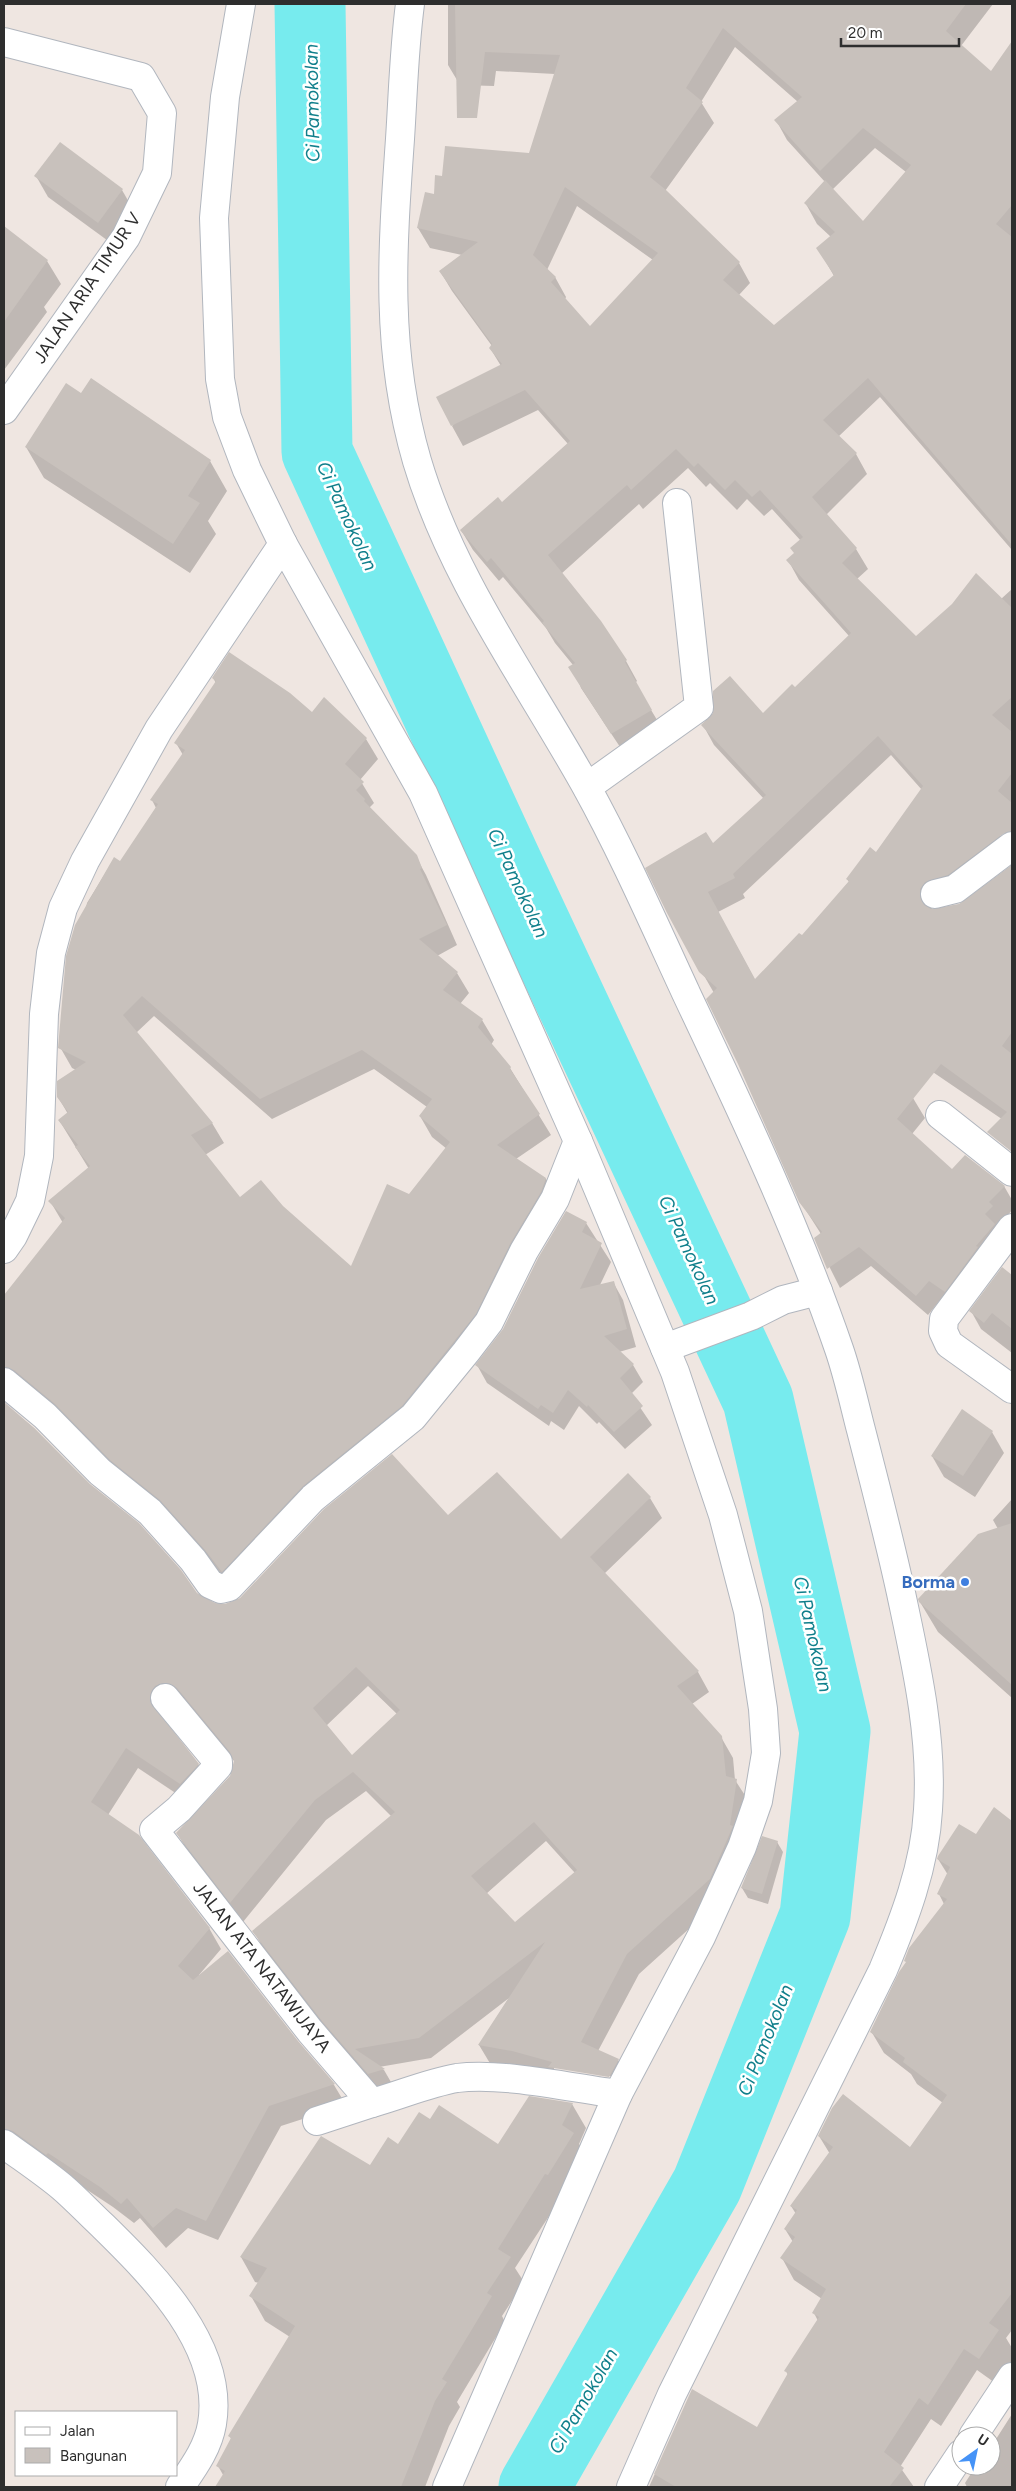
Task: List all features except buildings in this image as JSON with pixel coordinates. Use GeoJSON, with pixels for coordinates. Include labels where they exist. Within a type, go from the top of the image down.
{"type":"FeatureCollection","features":[{"type":"Feature","properties":{"kind":"street"},"geometry":{"type":"LineString","coordinates":[[241,4],[225,98],[214,218],[220,380],[227,417],[247,470],[283,544],[423,793],[578,1141],[675,1372],[722,1515],[748,1611],[763,1709],[766,1753],[758,1801],[742,1847],[701,1937],[618,2094],[447,2487]]}},
{"type":"Feature","properties":{"kind":"street"},"geometry":{"type":"LineString","coordinates":[[410,4],[392,249],[393,318],[400,391],[418,464],[445,536],[499,640],[586,787],[729,1083],[818,1291],[841,1354],[889,1536],[914,1657],[927,1737],[928,1812],[916,1880],[900,1930],[883,1970],[672,2394],[631,2487]]}},
{"type":"Feature","properties":{"kind":"street","name":"JALAN ARIA TIMUR V"},"geometry":{"type":"LineString","coordinates":[[4,42],[141,77],[162,113],[157,173],[126,237],[4,410]]}},
{"type":"Feature","properties":{"kind":"street"},"geometry":{"type":"LineString","coordinates":[[586,787],[699,707],[677,504]]}},
{"type":"Feature","properties":{"kind":"street"},"geometry":{"type":"LineString","coordinates":[[8,1232],[30,1201],[39,1156],[44,1014],[51,953],[63,908],[85,861],[159,729],[283,544]]}},
{"type":"Feature","properties":{"kind":"street"},"geometry":{"type":"LineString","coordinates":[[935,894],[956,889],[1012,846]]}},
{"type":"Feature","properties":{"kind":"street"},"geometry":{"type":"LineString","coordinates":[[940,1115],[1012,1172]]}},
{"type":"Feature","properties":{"kind":"street"},"geometry":{"type":"LineString","coordinates":[[4,1382],[45,1416],[100,1472],[150,1512],[193,1560],[210,1584],[220,1589],[229,1587],[313,1498],[413,1417],[466,1352],[489,1322],[524,1251],[555,1199],[578,1141]]}},
{"type":"Feature","properties":{"kind":"street"},"geometry":{"type":"LineString","coordinates":[[1012,1228],[944,1319],[943,1331],[949,1344],[1012,1389]]}},
{"type":"Feature","properties":{"kind":"street"},"geometry":{"type":"LineString","coordinates":[[665,1348],[751,1316],[783,1300],[818,1291]]}},
{"type":"Feature","properties":{"kind":"street","name":"JALAN ATA NATAWIJAYA"},"geometry":{"type":"LineString","coordinates":[[165,1698],[213,1753],[218,1762],[213,1772],[179,1809],[154,1830],[310,2031],[372,2103]]}},
{"type":"Feature","properties":{"kind":"street"},"geometry":{"type":"LineString","coordinates":[[317,2121],[427,2085],[459,2078],[505,2079],[618,2094]]}},
{"type":"Feature","properties":{"kind":"street"},"geometry":{"type":"LineString","coordinates":[[4,2144],[62,2187],[139,2262],[192,2332],[208,2366],[214,2398],[212,2425],[200,2458],[180,2487]]}},
{"type":"Feature","properties":{"kind":"street"},"geometry":{"type":"LineString","coordinates":[[980,2426],[1012,2379]]}},
{"type":"Feature","properties":{"kind":"street"},"geometry":{"type":"LineString","coordinates":[[939,2487],[951,2469]]}},
{"type":"Feature","properties":{"kind":"waterway","name":"Ci Pamokolan"},"geometry":{"type":"LineString","coordinates":[[310,4],[317,452],[507,864],[758,1400],[835,1731],[815,1916],[707,2185],[534,2487]]}},
{"type":"Feature","properties":{"kind":"place","name":"Borma"},"geometry":{"type":"Point","coordinates":[965,1582]}}]}
